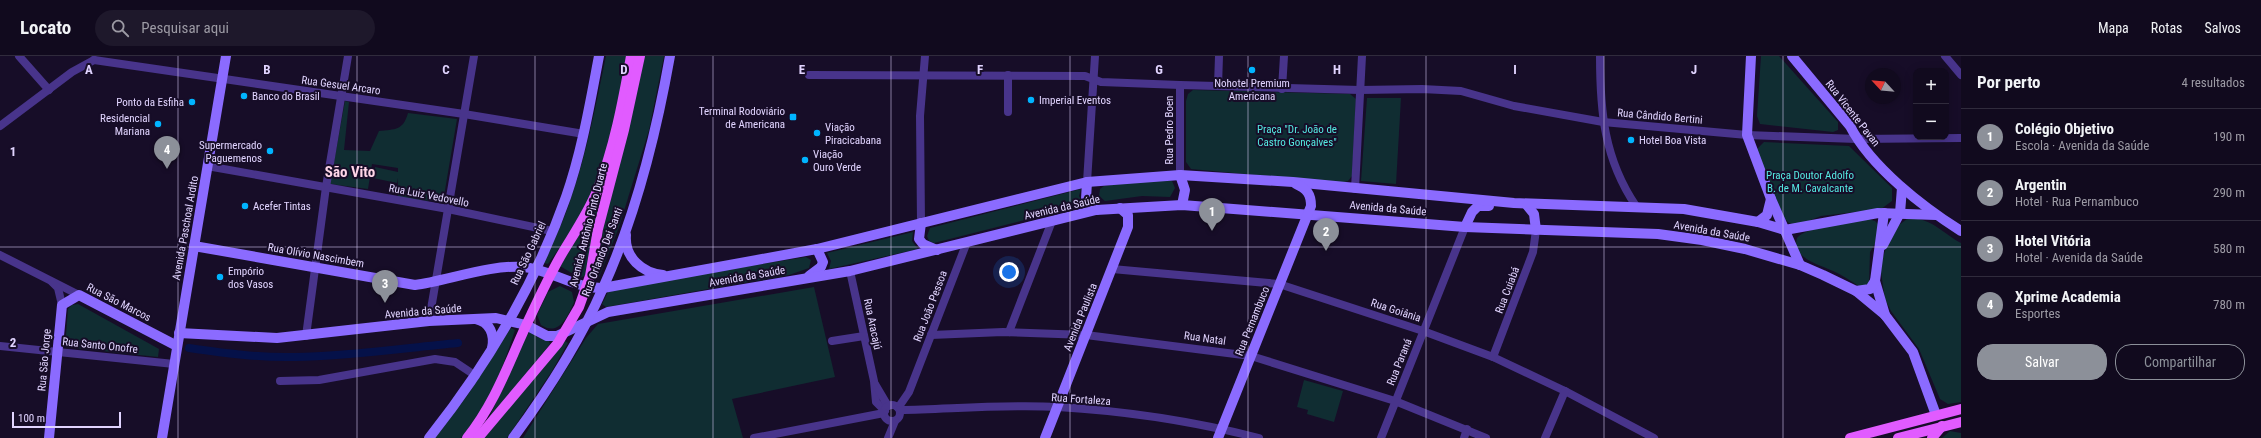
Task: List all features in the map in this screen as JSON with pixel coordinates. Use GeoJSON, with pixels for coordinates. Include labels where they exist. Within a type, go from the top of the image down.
{"type":"FeatureCollection","features":[{"type":"Feature","properties":{"kind":"main road","name":"Avenida Paschoal Ardito"},"geometry":{"type":"LineString","coordinates":[[162,438],[226,56]]}},
{"type":"Feature","properties":{"kind":"main road","name":"Rua São Gabriel"},"geometry":{"type":"LineString","coordinates":[[429,438],[476,376],[491,353],[510,320],[535,269],[566,197],[584,134],[600,56]]}},
{"type":"Feature","properties":{"kind":"main road","name":"Avenida Antônio Pinto Duarte"},"geometry":{"type":"LineString","coordinates":[[467,438],[481,420],[495,397],[526,325],[552,273],[586,214],[603,176],[631,56]]}},
{"type":"Feature","properties":{"kind":"main road","name":"Avenida Antônio Pinto Duarte"},"geometry":{"type":"LineString","coordinates":[[478,438],[563,334],[575,313],[587,286],[592,267],[598,228],[624,130],[640,56]]}},
{"type":"Feature","properties":{"kind":"main road","name":"Rua Orlando Dei Santi"},"geometry":{"type":"LineString","coordinates":[[513,438],[557,373],[603,288],[627,226],[654,134],[670,56]]}},
{"type":"Feature","properties":{"kind":"main road"},"geometry":{"type":"LineString","coordinates":[[1751,56],[1747,135],[1771,199],[1800,265]]}},
{"type":"Feature","properties":{"kind":"main road","name":"Rua Vicente Pavan"},"geometry":{"type":"LineString","coordinates":[[1792,56],[1850,126],[1857,139],[1902,188],[1936,215]]}},
{"type":"Feature","properties":{"kind":"main road","name":"Avenida da Saúde"},"geometry":{"type":"LineString","coordinates":[[552,273],[587,286],[603,288],[818,249],[1087,182],[1180,175],[1292,182],[1526,204],[1636,206],[1684,209],[1758,222],[1785,230],[1884,214],[1900,213],[1936,215]]}},
{"type":"Feature","properties":{"kind":"main road"},"geometry":{"type":"LineString","coordinates":[[1180,175],[1185,190],[1182,205]]}},
{"type":"Feature","properties":{"kind":"main road"},"geometry":{"type":"LineString","coordinates":[[1087,182],[1086,199],[1096,210]]}},
{"type":"Feature","properties":{"kind":"main road","name":"Rua Pernambuco"},"geometry":{"type":"LineString","coordinates":[[1218,438],[1311,206],[1310,195],[1304,187],[1292,182]]}},
{"type":"Feature","properties":{"kind":"main road"},"geometry":{"type":"LineString","coordinates":[[1881,248],[1900,213],[1902,188]]}},
{"type":"Feature","properties":{"kind":"main road"},"geometry":{"type":"LineString","coordinates":[[1758,222],[1767,215],[1771,199]]}},
{"type":"Feature","properties":{"kind":"main road"},"geometry":{"type":"LineString","coordinates":[[1465,227],[1472,212],[1478,206],[1508,207],[1514,203]]}},
{"type":"Feature","properties":{"kind":"main road"},"geometry":{"type":"LineString","coordinates":[[1526,204],[1534,214],[1536,230]]}},
{"type":"Feature","properties":{"kind":"main road","name":"Avenida da Saúde"},"geometry":{"type":"LineString","coordinates":[[179,333],[277,338],[306,336],[429,321],[474,319],[510,320],[526,325],[547,336],[563,334],[586,321],[608,312],[850,271],[1096,210],[1182,205],[1465,227],[1658,234],[1745,249],[1800,265],[1856,291],[1885,315],[1914,352],[1936,415]]}},
{"type":"Feature","properties":{"kind":"main road","name":"Avenida Paulista"},"geometry":{"type":"LineString","coordinates":[[1045,438],[1129,222],[1128,215],[1120,208]]}},
{"type":"Feature","properties":{"kind":"main road"},"geometry":{"type":"LineString","coordinates":[[1884,214],[1881,248],[1876,265],[1876,281],[1885,315]]}},
{"type":"Feature","properties":{"kind":"main road"},"geometry":{"type":"LineString","coordinates":[[1936,215],[1961,231]]}},
{"type":"Feature","properties":{"kind":"main road"},"geometry":{"type":"LineString","coordinates":[[921,224],[919,239],[923,244],[938,250]]}},
{"type":"Feature","properties":{"kind":"main road"},"geometry":{"type":"LineString","coordinates":[[627,226],[625,242],[635,262],[651,272],[672,275]]}},
{"type":"Feature","properties":{"kind":"main road","name":"Rua Olívio Nascimbem"},"geometry":{"type":"LineString","coordinates":[[194,246],[415,285],[435,280],[510,268],[535,269],[552,273]]}},
{"type":"Feature","properties":{"kind":"main road"},"geometry":{"type":"LineString","coordinates":[[804,278],[821,268],[823,262],[818,249]]}},
{"type":"Feature","properties":{"kind":"main road"},"geometry":{"type":"LineString","coordinates":[[1856,291],[1870,289],[1876,281]]}},
{"type":"Feature","properties":{"kind":"main road"},"geometry":{"type":"LineString","coordinates":[[62,305],[79,295]]}},
{"type":"Feature","properties":{"kind":"main road","name":"Rua São Marcos"},"geometry":{"type":"LineString","coordinates":[[79,295],[177,346]]}},
{"type":"Feature","properties":{"kind":"main road","name":"Rua São Jorge"},"geometry":{"type":"LineString","coordinates":[[49,438],[62,305]]}},
{"type":"Feature","properties":{"kind":"main road"},"geometry":{"type":"LineString","coordinates":[[474,319],[483,322],[490,329],[493,342],[491,353]]}},
{"type":"Feature","properties":{"kind":"main road"},"geometry":{"type":"LineString","coordinates":[[166,340],[172,340],[179,333]]}},
{"type":"Feature","properties":{"kind":"main road"},"geometry":{"type":"LineString","coordinates":[[1850,438],[1876,435],[1936,415],[1961,409]]}},
{"type":"Feature","properties":{"kind":"main road"},"geometry":{"type":"LineString","coordinates":[[1936,415],[1942,426]]}},
{"type":"Feature","properties":{"kind":"main road"},"geometry":{"type":"LineString","coordinates":[[1898,438],[1957,423]]}},
{"type":"Feature","properties":{"kind":"main road"},"geometry":{"type":"LineString","coordinates":[[1934,437],[1957,423]]}},
{"type":"Feature","properties":{"kind":"main road"},"geometry":{"type":"LineString","coordinates":[[1934,437],[1942,426]]}},
{"type":"Feature","properties":{"kind":"street"},"geometry":{"type":"LineString","coordinates":[[19,56],[49,90]]}},
{"type":"Feature","properties":{"kind":"street"},"geometry":{"type":"LineString","coordinates":[[306,336],[326,187],[348,56]]}},
{"type":"Feature","properties":{"kind":"street"},"geometry":{"type":"LineString","coordinates":[[429,321],[474,56]]}},
{"type":"Feature","properties":{"kind":"street"},"geometry":{"type":"LineString","coordinates":[[921,224],[920,110],[925,56]]}},
{"type":"Feature","properties":{"kind":"street"},"geometry":{"type":"LineString","coordinates":[[1087,182],[1095,56]]}},
{"type":"Feature","properties":{"kind":"street"},"geometry":{"type":"LineString","coordinates":[[1218,86],[1219,56]]}},
{"type":"Feature","properties":{"kind":"street"},"geometry":{"type":"LineString","coordinates":[[1282,89],[1284,56]]}},
{"type":"Feature","properties":{"kind":"street"},"geometry":{"type":"LineString","coordinates":[[1356,188],[1362,56]]}},
{"type":"Feature","properties":{"kind":"street"},"geometry":{"type":"LineString","coordinates":[[1600,56],[1600,100],[1603,122],[1623,188],[1624,199],[1617,206]]}},
{"type":"Feature","properties":{"kind":"street"},"geometry":{"type":"LineString","coordinates":[[1945,56],[1961,75]]}},
{"type":"Feature","properties":{"kind":"street"},"geometry":{"type":"LineString","coordinates":[[0,126],[94,58]]}},
{"type":"Feature","properties":{"kind":"street","name":"Rua Gesuel Arcaro"},"geometry":{"type":"LineString","coordinates":[[94,58],[222,79],[464,114],[584,134]]}},
{"type":"Feature","properties":{"kind":"street","name":"Rua Cândido Bertini"},"geometry":{"type":"LineString","coordinates":[[809,75],[924,74],[1085,76],[1101,82],[1282,89],[1422,89],[1461,91],[1514,106],[1603,122],[1747,135],[1857,139],[1961,138]]}},
{"type":"Feature","properties":{"kind":"street"},"geometry":{"type":"LineString","coordinates":[[1008,75],[1008,112]]}},
{"type":"Feature","properties":{"kind":"street","name":"Rua Pedro Boen"},"geometry":{"type":"LineString","coordinates":[[1180,85],[1180,175]]}},
{"type":"Feature","properties":{"kind":"street","name":"Rua Luiz Vedovello"},"geometry":{"type":"LineString","coordinates":[[207,166],[448,209],[552,231]]}},
{"type":"Feature","properties":{"kind":"street"},"geometry":{"type":"LineString","coordinates":[[1623,188],[1636,206]]}},
{"type":"Feature","properties":{"kind":"street"},"geometry":{"type":"LineString","coordinates":[[1009,332],[1052,221]]}},
{"type":"Feature","properties":{"kind":"street","name":"Rua Paraná"},"geometry":{"type":"LineString","coordinates":[[1381,438],[1465,227]]}},
{"type":"Feature","properties":{"kind":"street","name":"Rua Cuiabá"},"geometry":{"type":"LineString","coordinates":[[1493,357],[1533,252],[1536,230]]}},
{"type":"Feature","properties":{"kind":"street","name":"Rua João Pessoa"},"geometry":{"type":"LineString","coordinates":[[887,438],[891,413],[906,397],[967,242]]}},
{"type":"Feature","properties":{"kind":"street","name":"Rua São Marcos"},"geometry":{"type":"LineString","coordinates":[[0,254],[79,295]]}},
{"type":"Feature","properties":{"kind":"street","name":"Rua Goiânia"},"geometry":{"type":"LineString","coordinates":[[1112,269],[1280,284],[1423,331],[1493,357],[1565,391],[1654,438]]}},
{"type":"Feature","properties":{"kind":"street","name":"Rua Aracajú"},"geometry":{"type":"LineString","coordinates":[[850,271],[874,381],[876,402],[891,413]]}},
{"type":"Feature","properties":{"kind":"street"},"geometry":{"type":"LineString","coordinates":[[50,280],[58,288],[62,305]]}},
{"type":"Feature","properties":{"kind":"street","name":"Rua Natal"},"geometry":{"type":"LineString","coordinates":[[930,335],[1009,332],[1086,335],[1251,356],[1395,401],[1486,438]]}},
{"type":"Feature","properties":{"kind":"street"},"geometry":{"type":"LineString","coordinates":[[832,342],[864,336]]}},
{"type":"Feature","properties":{"kind":"street","name":"Rua Santo Onofre"},"geometry":{"type":"LineString","coordinates":[[0,346],[174,364]]}},
{"type":"Feature","properties":{"kind":"street"},"geometry":{"type":"LineString","coordinates":[[280,381],[319,380],[435,359],[455,362],[476,376]]}},
{"type":"Feature","properties":{"kind":"street"},"geometry":{"type":"LineString","coordinates":[[1545,438],[1565,391]]}},
{"type":"Feature","properties":{"kind":"street","name":"Rua Fortaleza"},"geometry":{"type":"LineString","coordinates":[[754,438],[891,413],[1057,407],[1140,415],[1222,428],[1259,438]]}},
{"type":"Feature","properties":{"kind":"street"},"geometry":{"type":"LineString","coordinates":[[1464,438],[1467,429]]}},
{"type":"Feature","properties":{"kind":"green space"},"geometry":{"type":"Polygon","coordinates":[[[606,56],[627,56],[604,161],[594,187],[577,221],[548,264],[544,263],[565,215],[577,181],[591,128],[606,56]]]}},
{"type":"Feature","properties":{"kind":"green space"},"geometry":{"type":"Polygon","coordinates":[[[644,56],[664,56],[649,130],[619,227],[598,280],[603,228],[644,56]]]}},
{"type":"Feature","properties":{"kind":"green space"},"geometry":{"type":"Polygon","coordinates":[[[1761,56],[1779,56],[1838,122],[1838,130],[1833,132],[1760,124],[1757,116],[1761,56]]]}},
{"type":"Feature","properties":{"kind":"green space","name":"Praça \"Dr. João de Castro Gonçalves\""},"geometry":{"type":"Polygon","coordinates":[[[1193,90],[1350,94],[1356,99],[1352,176],[1348,181],[1341,183],[1191,169],[1186,162],[1186,101],[1188,94],[1193,90]]]}},
{"type":"Feature","properties":{"kind":"green space"},"geometry":{"type":"Polygon","coordinates":[[[1367,98],[1401,98],[1396,184],[1361,181],[1367,98]]]}},
{"type":"Feature","properties":{"kind":"green space"},"geometry":{"type":"Polygon","coordinates":[[[345,101],[349,102],[344,150],[370,151],[379,131],[398,128],[404,123],[408,113],[457,119],[443,202],[398,198],[398,178],[397,183],[373,178],[375,167],[398,172],[398,168],[372,164],[368,189],[330,184],[345,101]]]}},
{"type":"Feature","properties":{"kind":"green space","name":"Praça Doutor Adolfo B. de M. Cavalcante"},"geometry":{"type":"Polygon","coordinates":[[[1764,142],[1849,146],[1892,188],[1892,201],[1881,209],[1821,216],[1798,225],[1789,223],[1783,217],[1756,150],[1764,142]]]}},
{"type":"Feature","properties":{"kind":"green space"},"geometry":{"type":"Polygon","coordinates":[[[1151,180],[1172,181],[1175,188],[1170,197],[1142,196],[1105,201],[1099,196],[1100,189],[1104,186],[1151,180]]]}},
{"type":"Feature","properties":{"kind":"green space"},"geometry":{"type":"Polygon","coordinates":[[[1081,189],[1079,196],[1084,205],[934,243],[929,241],[927,236],[930,228],[1081,189]]]}},
{"type":"Feature","properties":{"kind":"green space"},"geometry":{"type":"Polygon","coordinates":[[[600,198],[586,275],[580,278],[560,266],[600,198]]]}},
{"type":"Feature","properties":{"kind":"green space"},"geometry":{"type":"Polygon","coordinates":[[[1868,219],[1875,221],[1880,226],[1879,237],[1870,252],[1869,284],[1860,287],[1840,274],[1808,260],[1798,251],[1796,245],[1797,238],[1810,230],[1868,219]]]}},
{"type":"Feature","properties":{"kind":"green space"},"geometry":{"type":"Polygon","coordinates":[[[1907,219],[1929,222],[1961,243],[1961,402],[1948,404],[1940,399],[1919,349],[1891,311],[1885,299],[1880,266],[1886,248],[1899,225],[1907,219]]]}},
{"type":"Feature","properties":{"kind":"green space"},"geometry":{"type":"Polygon","coordinates":[[[913,232],[912,241],[918,249],[829,269],[831,261],[827,253],[913,232]]]}},
{"type":"Feature","properties":{"kind":"green space"},"geometry":{"type":"Polygon","coordinates":[[[806,257],[811,260],[809,268],[789,275],[606,307],[602,304],[608,292],[651,282],[806,257]]]}},
{"type":"Feature","properties":{"kind":"green space"},"geometry":{"type":"Polygon","coordinates":[[[560,286],[572,292],[574,302],[566,319],[558,327],[547,328],[541,325],[537,315],[548,292],[560,286]]]}},
{"type":"Feature","properties":{"kind":"green space"},"geometry":{"type":"Polygon","coordinates":[[[814,287],[835,377],[732,399],[743,438],[523,438],[586,338],[598,324],[814,287]]]}},
{"type":"Feature","properties":{"kind":"green space"},"geometry":{"type":"Polygon","coordinates":[[[78,304],[159,349],[158,357],[65,347],[68,309],[72,305],[78,304]]]}},
{"type":"Feature","properties":{"kind":"green space"},"geometry":{"type":"Polygon","coordinates":[[[511,328],[515,330],[500,373],[487,400],[471,425],[461,438],[435,438],[467,396],[511,328]]]}},
{"type":"Feature","properties":{"kind":"green space"},"geometry":{"type":"Polygon","coordinates":[[[530,332],[537,337],[549,341],[550,344],[488,420],[527,334],[530,332]]]}},
{"type":"Feature","properties":{"kind":"green space"},"geometry":{"type":"Polygon","coordinates":[[[565,341],[568,343],[552,371],[507,438],[483,438],[565,341]]]}},
{"type":"Feature","properties":{"kind":"green space"},"geometry":{"type":"Polygon","coordinates":[[[1304,380],[1343,391],[1334,422],[1307,414],[1308,410],[1297,407],[1304,380]]]}},
{"type":"Feature","properties":{"kind":"green space"},"geometry":{"type":"Polygon","coordinates":[[[1950,431],[1961,433],[1961,438],[1942,438],[1950,431]]]}},
{"type":"Feature","properties":{"kind":"waterway"},"geometry":{"type":"LineString","coordinates":[[189,348],[255,356],[295,357],[357,353],[458,343]]}},
{"type":"Feature","properties":{"kind":"place","name":"Nohotel Premium Americana"},"geometry":{"type":"Point","coordinates":[1252,70]}},
{"type":"Feature","properties":{"kind":"place","name":"Banco do Brasil"},"geometry":{"type":"Point","coordinates":[244,96]}},
{"type":"Feature","properties":{"kind":"place","name":"Imperial Eventos"},"geometry":{"type":"Point","coordinates":[1031,100]}},
{"type":"Feature","properties":{"kind":"place","name":"Ponto da Esfiha"},"geometry":{"type":"Point","coordinates":[192,102]}},
{"type":"Feature","properties":{"kind":"place","name":"Terminal Rodoviário de Americana"},"geometry":{"type":"Point","coordinates":[793,117]}},
{"type":"Feature","properties":{"kind":"place","name":"Residencial Mariana"},"geometry":{"type":"Point","coordinates":[158,124]}},
{"type":"Feature","properties":{"kind":"place","name":"Viação Piracicabana"},"geometry":{"type":"Point","coordinates":[817,133]}},
{"type":"Feature","properties":{"kind":"place","name":"Hotel Boa Vista"},"geometry":{"type":"Point","coordinates":[1631,140]}},
{"type":"Feature","properties":{"kind":"place","name":"Supermercado Paguemenos"},"geometry":{"type":"Point","coordinates":[270,151]}},
{"type":"Feature","properties":{"kind":"place","name":"Viação Ouro Verde"},"geometry":{"type":"Point","coordinates":[805,160]}},
{"type":"Feature","properties":{"kind":"place","name":"Xprime Academia"},"geometry":{"type":"Point","coordinates":[167,169]}},
{"type":"Feature","properties":{"kind":"place","name":"Acefer Tintas"},"geometry":{"type":"Point","coordinates":[245,206]}},
{"type":"Feature","properties":{"kind":"place","name":"Colégio Objetivo"},"geometry":{"type":"Point","coordinates":[1212,231]}},
{"type":"Feature","properties":{"kind":"place","name":"Argentin"},"geometry":{"type":"Point","coordinates":[1326,251]}},
{"type":"Feature","properties":{"kind":"place","name":"Empório dos Vasos"},"geometry":{"type":"Point","coordinates":[220,277]}},
{"type":"Feature","properties":{"kind":"place","name":"Hotel Vitória"},"geometry":{"type":"Point","coordinates":[385,303]}},
{"type":"Feature","properties":{"kind":"district","name":"São Vito"},"geometry":{"type":"Point","coordinates":[350,172]}}]}
